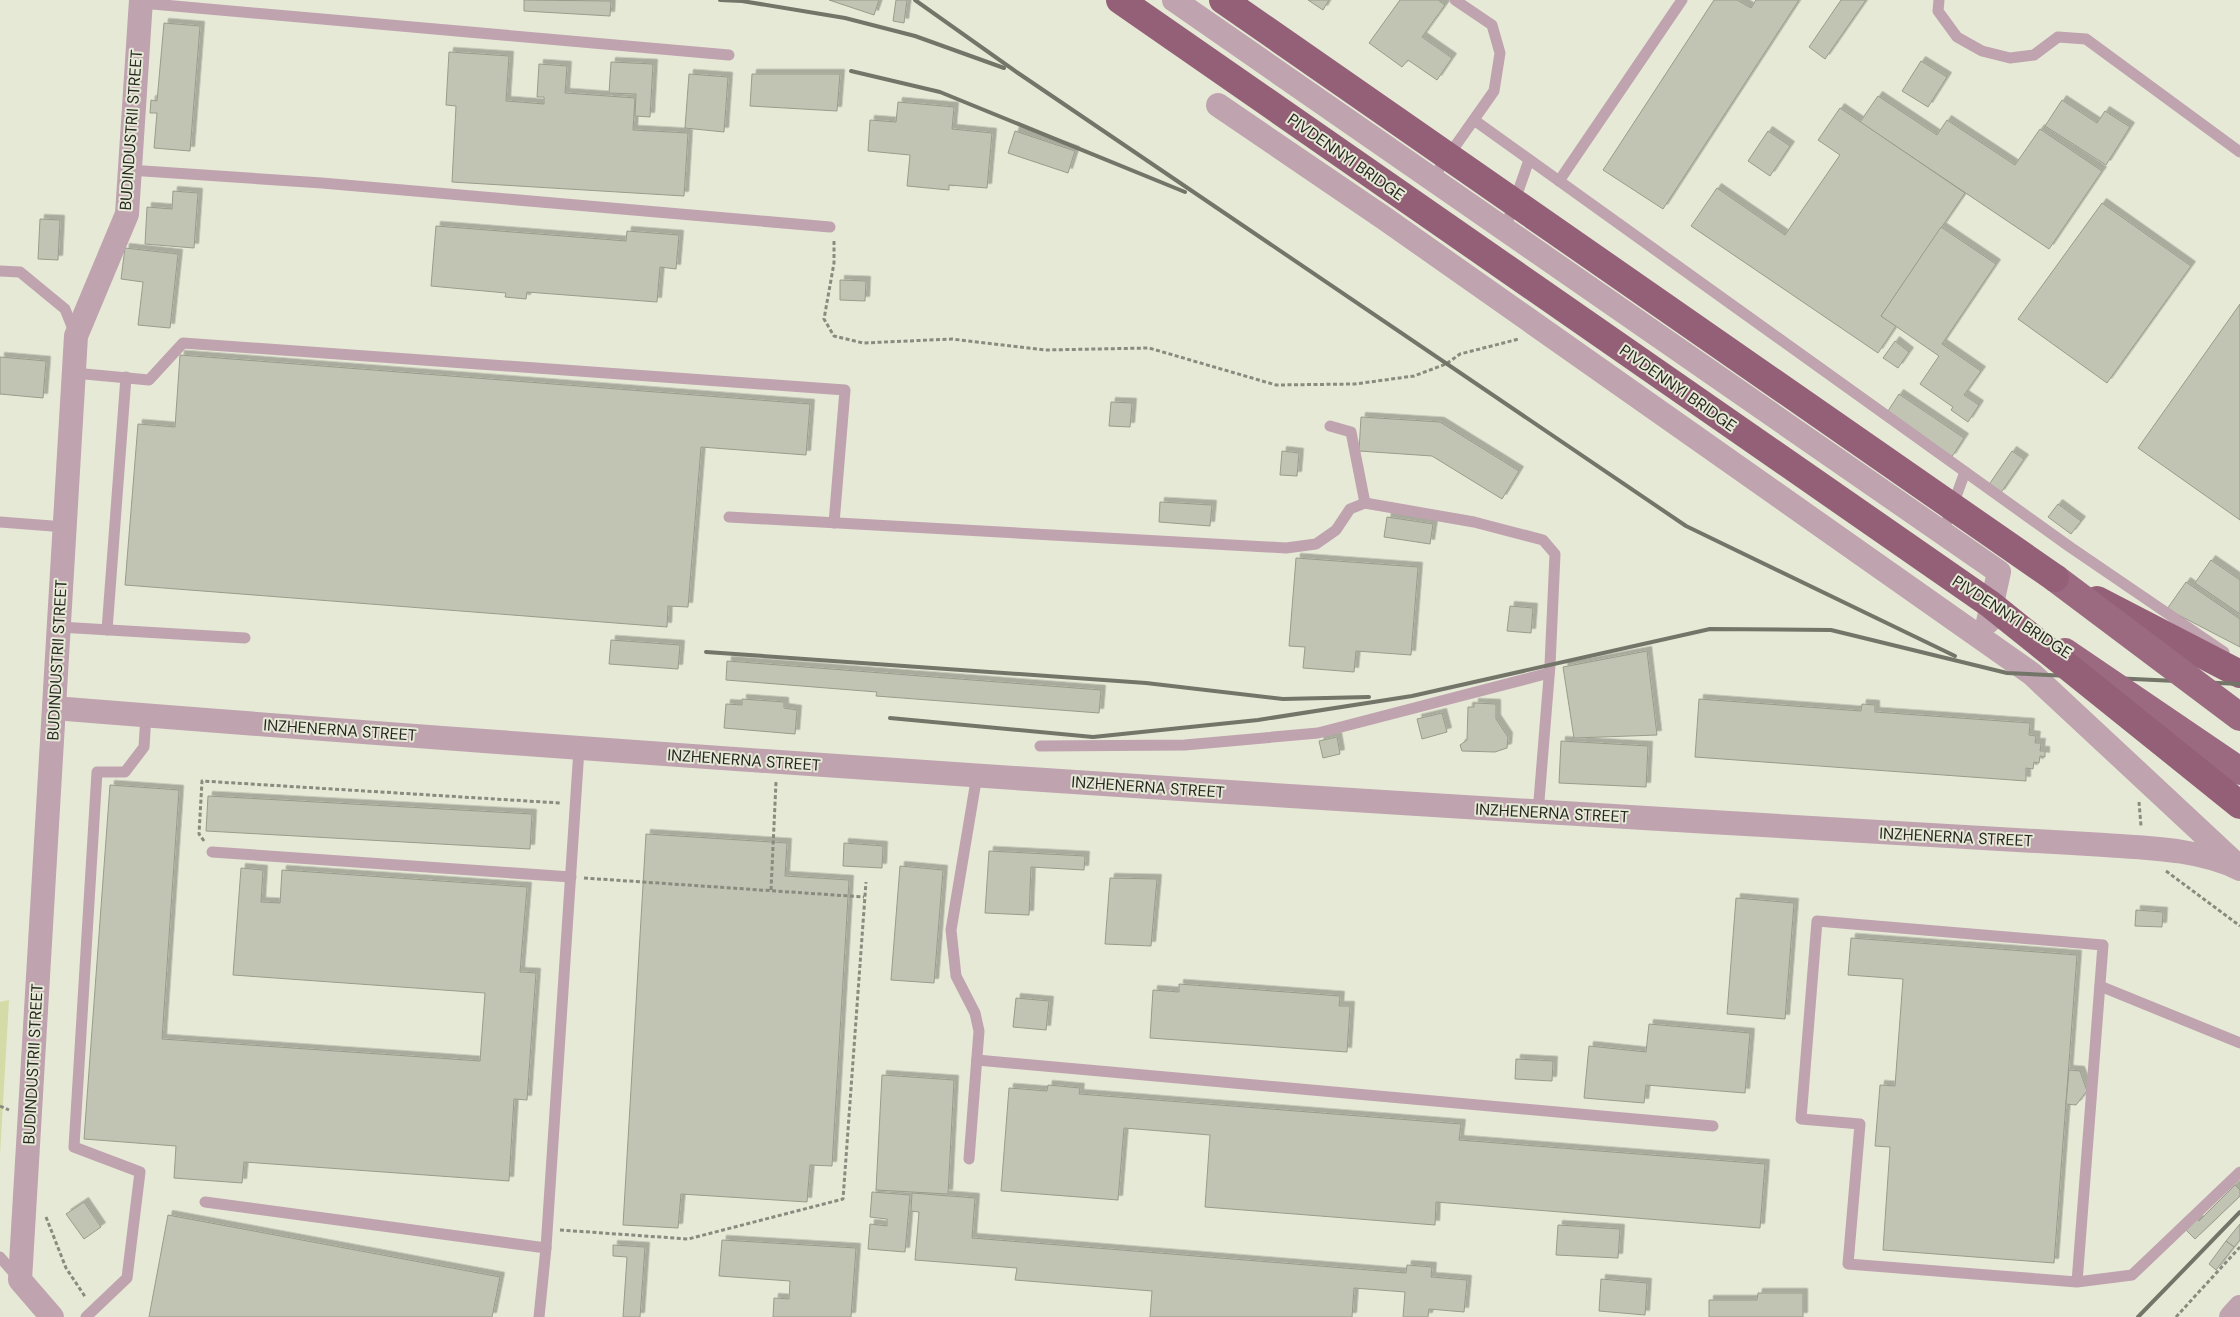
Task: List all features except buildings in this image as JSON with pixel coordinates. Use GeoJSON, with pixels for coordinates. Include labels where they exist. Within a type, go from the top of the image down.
{"type":"FeatureCollection","features":[{"type":"Feature","properties":{"kind":"highway","name":"PIVDENNYI BRIDGE"},"geometry":{"type":"LineString","coordinates":[[1120,0],[1990,604]]}},
{"type":"Feature","properties":{"kind":"highway"},"geometry":{"type":"LineString","coordinates":[[1223,0],[2055,578],[2240,674]]}},
{"type":"Feature","properties":{"kind":"highway"},"geometry":{"type":"LineString","coordinates":[[1990,604],[2240,805]]}},
{"type":"Feature","properties":{"kind":"main road"},"geometry":{"type":"LineString","coordinates":[[2055,578],[2240,717]]}},
{"type":"Feature","properties":{"kind":"main road","name":"PIVDENNYI BRIDGE"},"geometry":{"type":"LineString","coordinates":[[1990,604],[2102,676],[2240,770]]}},
{"type":"Feature","properties":{"kind":"street"},"geometry":{"type":"LineString","coordinates":[[1174,0],[2000,572],[1984,638]]}},
{"type":"Feature","properties":{"kind":"street","name":"BUDINDUSTRII STREET"},"geometry":{"type":"LineString","coordinates":[[20,1280],[76,336],[126,214],[141,2]]}},
{"type":"Feature","properties":{"kind":"street"},"geometry":{"type":"LineString","coordinates":[[1218,105],[1384,218],[1984,638],[2032,674],[2240,868]]}},
{"type":"Feature","properties":{"kind":"street","name":"INZHENERNA STREET"},"geometry":{"type":"LineString","coordinates":[[54,708],[579,749],[1538,813],[2148,848],[2224,861],[2240,868]]}},
{"type":"Feature","properties":{"kind":"street"},"geometry":{"type":"LineString","coordinates":[[20,1280],[52,1317]]}},
{"type":"Feature","properties":{"kind":"street"},"geometry":{"type":"LineString","coordinates":[[2231,1317],[2240,1307]]}},
{"type":"Feature","properties":{"kind":"lane"},"geometry":{"type":"LineString","coordinates":[[1432,180],[1494,91],[1500,53],[1492,25],[1455,0]]}},
{"type":"Feature","properties":{"kind":"lane"},"geometry":{"type":"LineString","coordinates":[[1559,181],[1682,0]]}},
{"type":"Feature","properties":{"kind":"lane"},"geometry":{"type":"LineString","coordinates":[[1939,0],[1938,12],[1956,37],[1982,51],[2010,58],[2034,55],[2058,37],[2086,40],[2240,152]]}},
{"type":"Feature","properties":{"kind":"lane"},"geometry":{"type":"LineString","coordinates":[[141,2],[728,54]]}},
{"type":"Feature","properties":{"kind":"lane"},"geometry":{"type":"LineString","coordinates":[[1474,120],[2070,547],[2240,663]]}},
{"type":"Feature","properties":{"kind":"lane"},"geometry":{"type":"LineString","coordinates":[[1505,229],[1530,160]]}},
{"type":"Feature","properties":{"kind":"lane"},"geometry":{"type":"LineString","coordinates":[[129,170],[322,183],[830,228]]}},
{"type":"Feature","properties":{"kind":"lane"},"geometry":{"type":"LineString","coordinates":[[0,270],[20,272],[65,309],[76,336]]}},
{"type":"Feature","properties":{"kind":"lane"},"geometry":{"type":"LineString","coordinates":[[74,373],[149,380],[183,343],[845,390],[834,523]]}},
{"type":"Feature","properties":{"kind":"lane"},"geometry":{"type":"LineString","coordinates":[[107,630],[126,377]]}},
{"type":"Feature","properties":{"kind":"lane"},"geometry":{"type":"LineString","coordinates":[[1330,426],[1351,432],[1365,503]]}},
{"type":"Feature","properties":{"kind":"lane"},"geometry":{"type":"LineString","coordinates":[[1943,532],[1965,472]]}},
{"type":"Feature","properties":{"kind":"lane"},"geometry":{"type":"LineString","coordinates":[[728,517],[1286,548],[1316,544],[1336,530],[1350,509],[1365,503],[1474,522],[1542,540],[1555,554],[1549,673],[1538,813]]}},
{"type":"Feature","properties":{"kind":"lane"},"geometry":{"type":"LineString","coordinates":[[0,522],[65,527]]}},
{"type":"Feature","properties":{"kind":"lane"},"geometry":{"type":"LineString","coordinates":[[59,627],[245,638]]}},
{"type":"Feature","properties":{"kind":"lane"},"geometry":{"type":"LineString","coordinates":[[1040,746],[1185,745],[1318,733],[1549,673]]}},
{"type":"Feature","properties":{"kind":"lane"},"geometry":{"type":"LineString","coordinates":[[86,1317],[127,1278],[140,1172],[74,1147],[97,772],[125,772],[144,748],[146,715]]}},
{"type":"Feature","properties":{"kind":"lane"},"geometry":{"type":"LineString","coordinates":[[539,1317],[546,1248],[579,749]]}},
{"type":"Feature","properties":{"kind":"lane"},"geometry":{"type":"LineString","coordinates":[[969,1159],[979,1031],[975,1013],[956,976],[952,930],[977,775]]}},
{"type":"Feature","properties":{"kind":"lane"},"geometry":{"type":"LineString","coordinates":[[212,852],[571,878]]}},
{"type":"Feature","properties":{"kind":"lane"},"geometry":{"type":"LineString","coordinates":[[2077,1282],[2103,944],[1817,921],[1801,1119],[1860,1124],[1848,1264],[2077,1282],[2132,1275],[2240,1172]]}},
{"type":"Feature","properties":{"kind":"lane"},"geometry":{"type":"LineString","coordinates":[[2100,986],[2240,1043]]}},
{"type":"Feature","properties":{"kind":"lane"},"geometry":{"type":"LineString","coordinates":[[977,1060],[1713,1126]]}},
{"type":"Feature","properties":{"kind":"lane"},"geometry":{"type":"LineString","coordinates":[[204,1202],[546,1248]]}},
{"type":"Feature","properties":{"kind":"lane"},"geometry":{"type":"LineString","coordinates":[[0,1257],[20,1280]]}},
{"type":"Feature","properties":{"kind":"path"},"geometry":{"type":"LineString","coordinates":[[830,228],[834,243],[834,263],[824,319],[834,336],[863,343],[952,339],[1045,350],[1150,348],[1276,385],[1355,384],[1414,376],[1446,364],[1460,354],[1524,338]]}},
{"type":"Feature","properties":{"kind":"path"},"geometry":{"type":"LineString","coordinates":[[771,890],[776,774]]}},
{"type":"Feature","properties":{"kind":"path"},"geometry":{"type":"LineString","coordinates":[[212,852],[199,834],[202,780],[576,804]]}},
{"type":"Feature","properties":{"kind":"path"},"geometry":{"type":"LineString","coordinates":[[571,878],[864,897]]}},
{"type":"Feature","properties":{"kind":"path"},"geometry":{"type":"LineString","coordinates":[[547,1229],[688,1239],[842,1199],[866,882]]}},
{"type":"Feature","properties":{"kind":"path"},"geometry":{"type":"LineString","coordinates":[[2176,1317],[2240,1247]]}},
{"type":"Feature","properties":{"kind":"green space"},"geometry":{"type":"Polygon","coordinates":[[[9,1000],[0,1155],[0,1002],[9,1000]]]}},
{"type":"Feature","properties":{"kind":"railway"},"geometry":{"type":"LineString","coordinates":[[720,0],[742,1],[845,18],[915,36],[1004,68]]}},
{"type":"Feature","properties":{"kind":"railway"},"geometry":{"type":"LineString","coordinates":[[915,0],[1018,73],[1686,526],[1955,656]]}},
{"type":"Feature","properties":{"kind":"railway"},"geometry":{"type":"LineString","coordinates":[[851,71],[940,92],[1185,192]]}},
{"type":"Feature","properties":{"kind":"railway"},"geometry":{"type":"LineString","coordinates":[[890,718],[1093,737],[1258,720],[1412,696],[1710,629],[1831,630],[2007,673],[2240,684]]}},
{"type":"Feature","properties":{"kind":"railway"},"geometry":{"type":"LineString","coordinates":[[706,652],[1146,683],[1283,699],[1369,697]]}},
{"type":"Feature","properties":{"kind":"railway"},"geometry":{"type":"LineString","coordinates":[[2138,1317],[2240,1212]]}}]}
